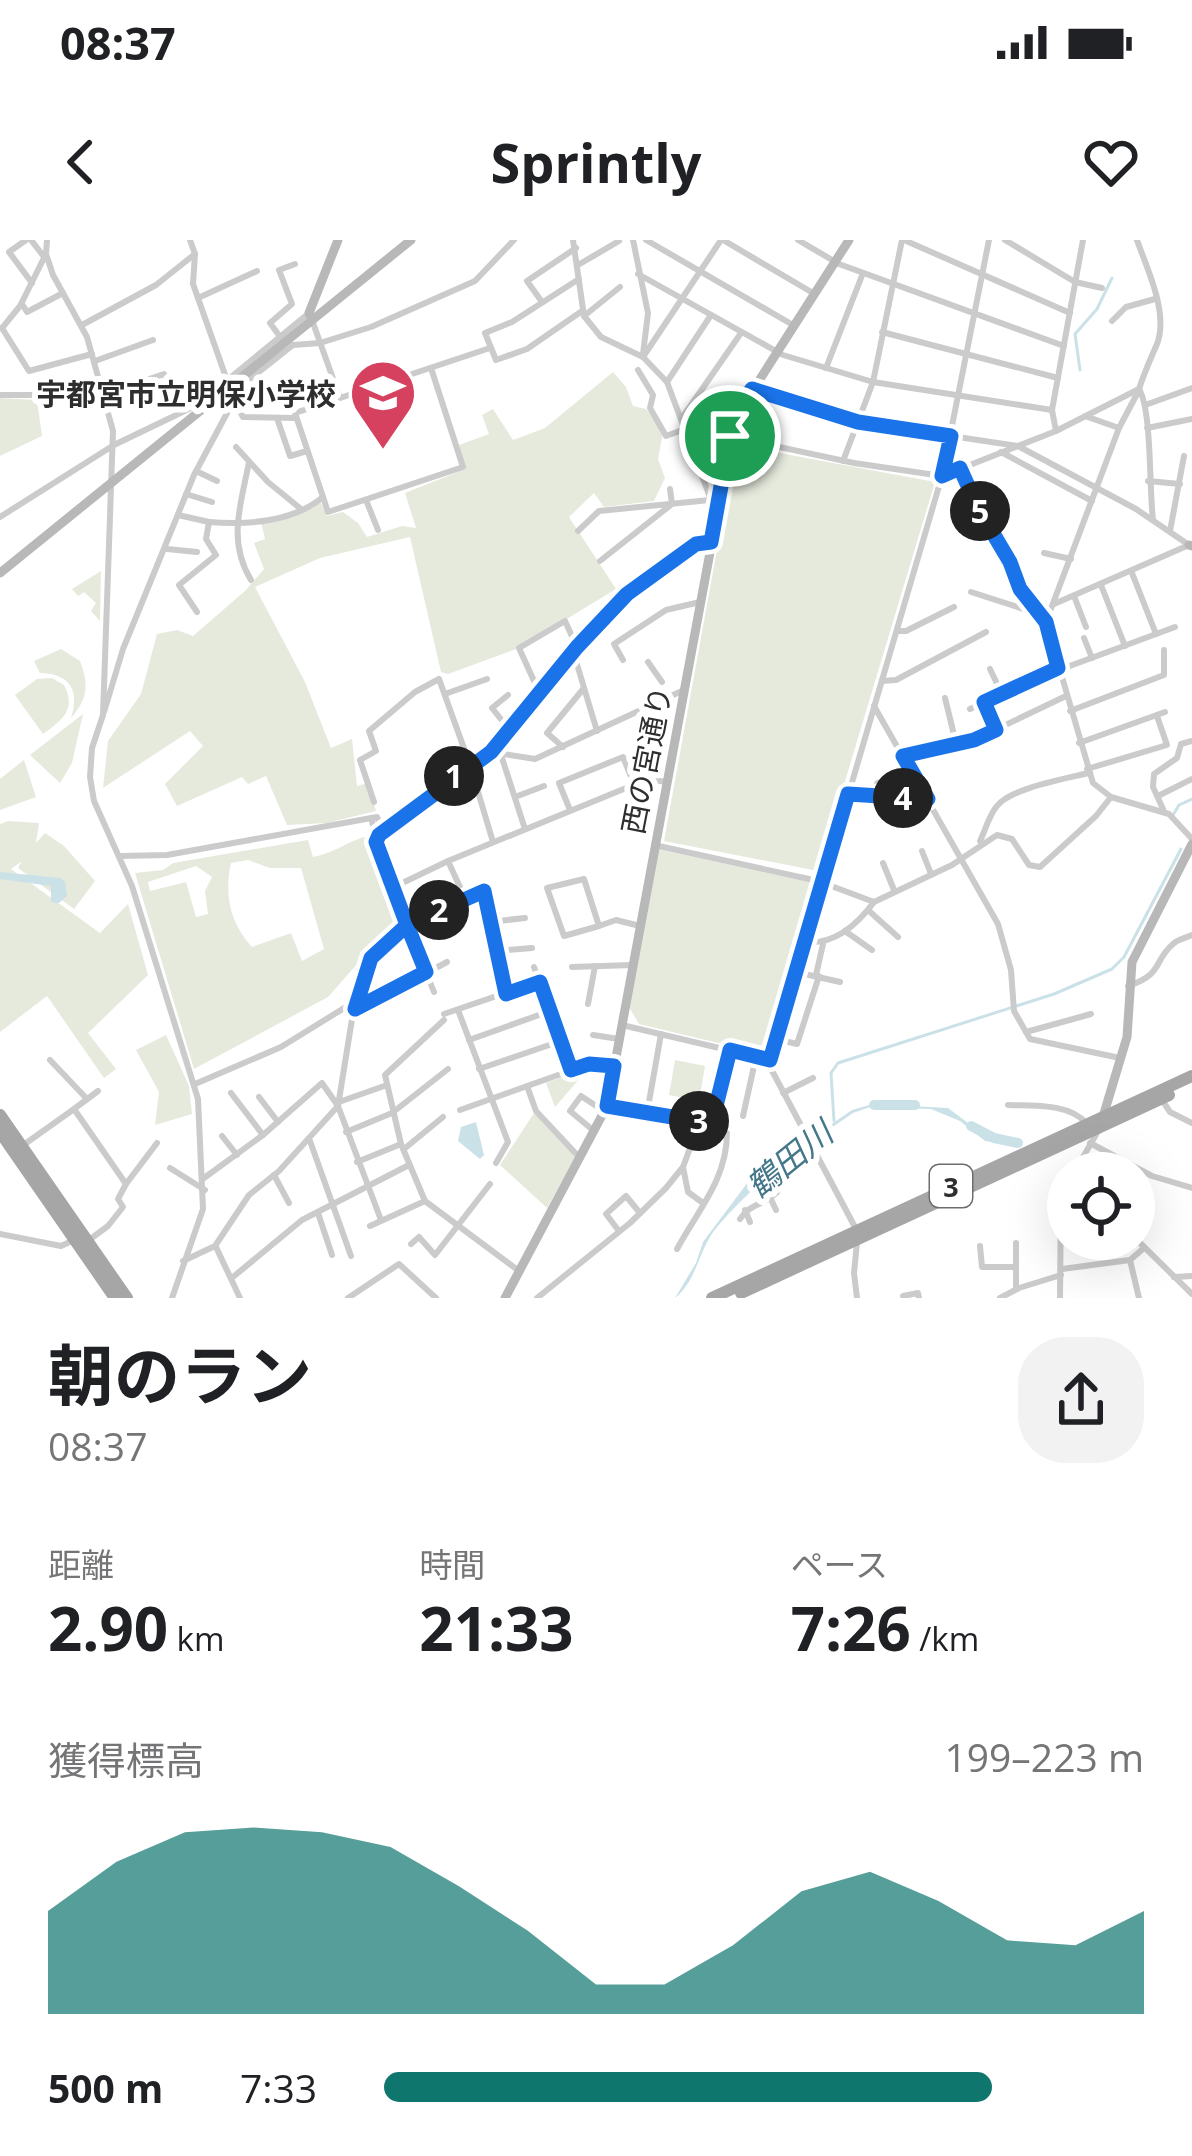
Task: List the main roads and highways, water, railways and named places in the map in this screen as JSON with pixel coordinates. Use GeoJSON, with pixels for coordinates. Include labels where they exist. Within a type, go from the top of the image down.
{"type":"FeatureCollection","features":[{"type":"Feature","properties":{"kind":"main road","name":"3"},"geometry":{"type":"LineString","coordinates":[[1097,1122],[1161,1099],[1192,1080]]}},
{"type":"Feature","properties":{"kind":"main road","name":"3"},"geometry":{"type":"LineString","coordinates":[[731,1298],[1192,1080]]}},
{"type":"Feature","properties":{"kind":"main road"},"geometry":{"type":"LineString","coordinates":[[0,1115],[115,1298]]}},
{"type":"Feature","properties":{"kind":"main road"},"geometry":{"type":"LineString","coordinates":[[0,1132],[127,1298]]}},
{"type":"Feature","properties":{"kind":"main road","name":"3"},"geometry":{"type":"LineString","coordinates":[[712,1298],[856,1236]]}},
{"type":"Feature","properties":{"kind":"water"},"geometry":{"type":"Polygon","coordinates":[[[0,872],[60,878],[67,896],[59,903],[51,902],[51,886],[0,879],[0,872]]]}},
{"type":"Feature","properties":{"kind":"water"},"geometry":{"type":"Polygon","coordinates":[[[873,1104],[948,1108],[988,1138],[1024,1146],[985,1141],[960,1121],[931,1109],[870,1107],[853,1113],[781,1165],[733,1210],[711,1235],[688,1283],[675,1298],[703,1242],[748,1182],[852,1110],[873,1104]]]}},
{"type":"Feature","properties":{"kind":"water"},"geometry":{"type":"Polygon","coordinates":[[[476,1122],[484,1155],[480,1159],[458,1141],[461,1127],[476,1122]]]}},
{"type":"Feature","properties":{"kind":"waterway"},"geometry":{"type":"LineString","coordinates":[[1080,370],[1075,334],[1097,309],[1112,278]]}},
{"type":"Feature","properties":{"kind":"waterway"},"geometry":{"type":"LineString","coordinates":[[1173,815],[1179,805],[1192,799]]}},
{"type":"Feature","properties":{"kind":"waterway"},"geometry":{"type":"LineString","coordinates":[[834,1121],[831,1073],[838,1063],[1054,994],[1112,969],[1124,957],[1181,849]]}},
{"type":"Feature","properties":{"kind":"waterway","name":"鶴田川"},"geometry":{"type":"LineString","coordinates":[[874,1105],[915,1105]]}},
{"type":"Feature","properties":{"kind":"waterway","name":"鶴田川"},"geometry":{"type":"LineString","coordinates":[[971,1126],[1018,1143]]}},
{"type":"Feature","properties":{"kind":"place","name":"宇都宮市立明保小学校"},"geometry":{"type":"Point","coordinates":[383,452]}}]}
